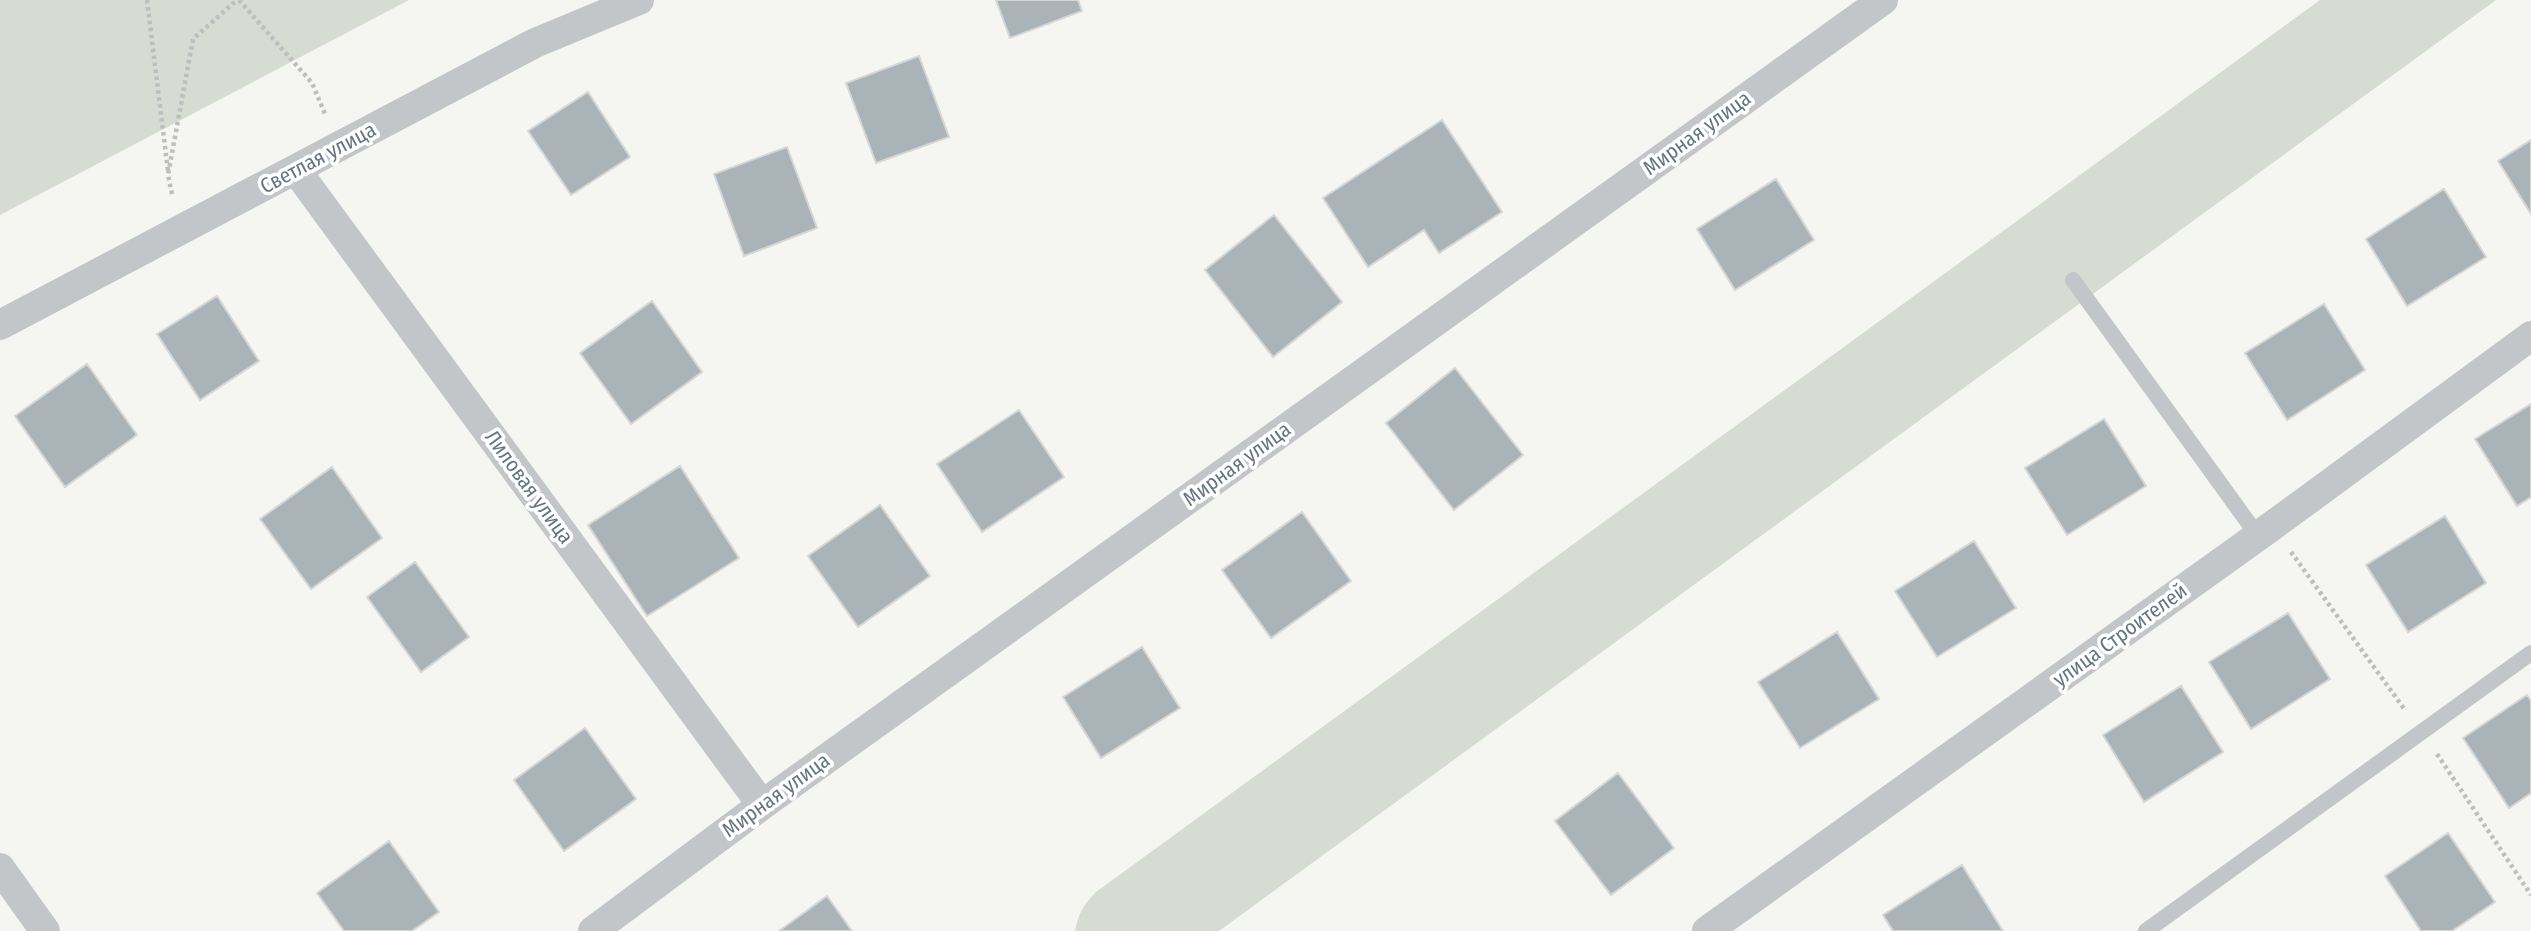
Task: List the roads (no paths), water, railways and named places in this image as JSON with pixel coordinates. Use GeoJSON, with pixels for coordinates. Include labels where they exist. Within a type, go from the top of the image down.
{"type":"FeatureCollection","features":[{"type":"Feature","properties":{"kind":"street","name":"Светлая улица"},"geometry":{"type":"LineString","coordinates":[[0,325],[535,43],[639,0]]}},
{"type":"Feature","properties":{"kind":"street","name":"Мирная улица"},"geometry":{"type":"LineString","coordinates":[[593,931],[762,805],[1883,0]]}},
{"type":"Feature","properties":{"kind":"street","name":"Лиловая улица"},"geometry":{"type":"LineString","coordinates":[[296,170],[762,805]]}},
{"type":"Feature","properties":{"kind":"street","name":"улица Строителей"},"geometry":{"type":"LineString","coordinates":[[1707,931],[2258,536],[2531,336]]}},
{"type":"Feature","properties":{"kind":"street"},"geometry":{"type":"LineString","coordinates":[[0,868],[41,930]]}},
{"type":"Feature","properties":{"kind":"lane"},"geometry":{"type":"LineString","coordinates":[[2073,281],[2258,536]]}},
{"type":"Feature","properties":{"kind":"lane"},"geometry":{"type":"LineString","coordinates":[[2146,931],[2531,653]]}}]}
